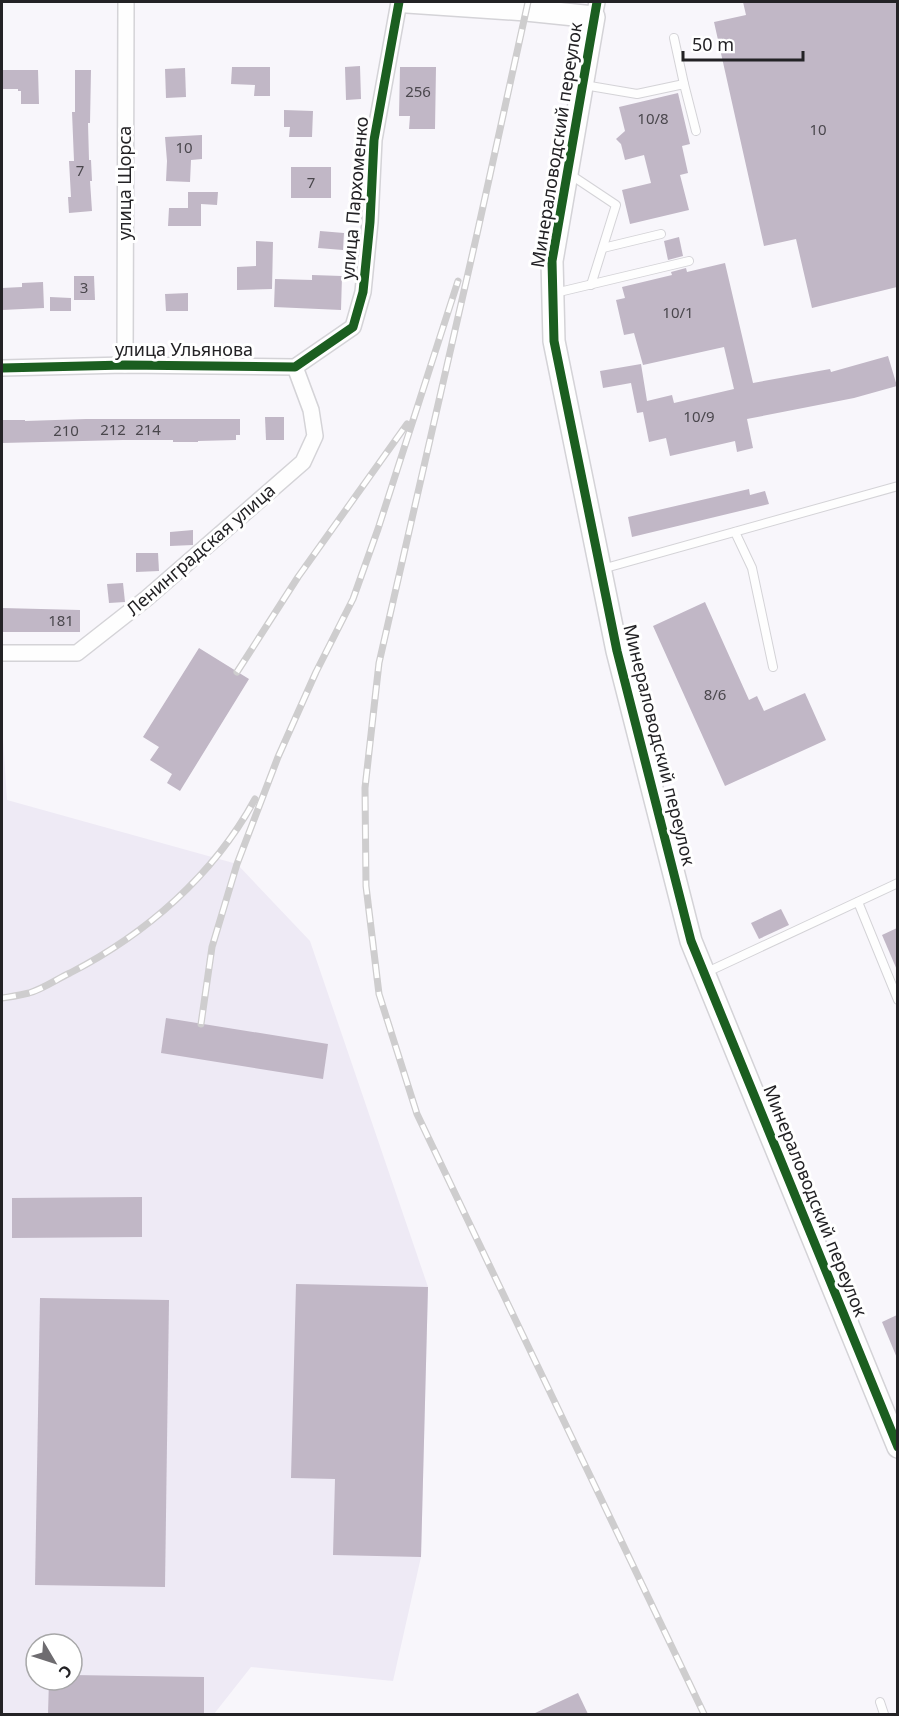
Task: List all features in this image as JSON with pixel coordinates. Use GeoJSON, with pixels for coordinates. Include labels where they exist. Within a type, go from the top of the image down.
{"type":"FeatureCollection","features":[{"type":"Feature","properties":{"kind":"street","name":"улица Щорса"},"geometry":{"type":"LineString","coordinates":[[125,365],[126,2]]}},
{"type":"Feature","properties":{"kind":"street","name":"улица Пархоменко"},"geometry":{"type":"LineString","coordinates":[[295,367],[353,327],[363,292],[370,222],[374,140],[399,2]]}},
{"type":"Feature","properties":{"kind":"street"},"geometry":{"type":"LineString","coordinates":[[407,2],[526,10],[595,9]]}},
{"type":"Feature","properties":{"kind":"street","name":"Минераловодский переулок"},"geometry":{"type":"LineString","coordinates":[[595,9],[552,261],[554,340],[617,651],[691,941],[896,1442]]}},
{"type":"Feature","properties":{"kind":"street","name":"улица Ульянова"},"geometry":{"type":"LineString","coordinates":[[2,368],[125,365],[295,367]]}},
{"type":"Feature","properties":{"kind":"street","name":"Ленинградская улица"},"geometry":{"type":"LineString","coordinates":[[2,652],[77,654],[147,598],[303,462],[315,436],[311,410],[295,367]]}},
{"type":"Feature","properties":{"kind":"lane"},"geometry":{"type":"LineString","coordinates":[[674,38],[696,131]]}},
{"type":"Feature","properties":{"kind":"lane"},"geometry":{"type":"LineString","coordinates":[[582,84],[637,94],[684,84]]}},
{"type":"Feature","properties":{"kind":"lane"},"geometry":{"type":"LineString","coordinates":[[567,172],[616,205],[591,285]]}},
{"type":"Feature","properties":{"kind":"lane"},"geometry":{"type":"LineString","coordinates":[[603,248],[661,234]]}},
{"type":"Feature","properties":{"kind":"lane"},"geometry":{"type":"LineString","coordinates":[[553,294],[689,261]]}},
{"type":"Feature","properties":{"kind":"lane"},"geometry":{"type":"LineString","coordinates":[[600,570],[897,486]]}},
{"type":"Feature","properties":{"kind":"lane"},"geometry":{"type":"LineString","coordinates":[[735,532],[753,568],[773,667]]}},
{"type":"Feature","properties":{"kind":"lane"},"geometry":{"type":"LineString","coordinates":[[704,974],[897,883]]}},
{"type":"Feature","properties":{"kind":"lane"},"geometry":{"type":"LineString","coordinates":[[858,902],[897,1000]]}},
{"type":"Feature","properties":{"kind":"lane"},"geometry":{"type":"LineString","coordinates":[[880,1702],[884,1714]]}},
{"type":"Feature","properties":{"kind":"shaded area"},"geometry":{"type":"Polygon","coordinates":[[[2,723],[7,800],[237,864],[310,941],[428,1287],[421,1557],[393,1681],[251,1667],[214,1714],[2,1714],[2,723]]]}},
{"type":"Feature","properties":{"kind":"building"},"geometry":{"type":"Polygon","coordinates":[[[743,2],[897,2],[897,287],[812,308],[796,239],[764,246],[714,22],[746,15],[743,2]]]}},
{"type":"Feature","properties":{"kind":"building"},"geometry":{"type":"Polygon","coordinates":[[[360,66],[361,99],[346,100],[345,67],[360,66]]]}},
{"type":"Feature","properties":{"kind":"building"},"geometry":{"type":"Polygon","coordinates":[[[232,67],[270,67],[270,96],[254,96],[255,85],[231,84],[232,67]]]}},
{"type":"Feature","properties":{"kind":"building"},"geometry":{"type":"Polygon","coordinates":[[[400,67],[436,67],[435,129],[409,129],[410,116],[399,116],[400,67]]]}},
{"type":"Feature","properties":{"kind":"building"},"geometry":{"type":"Polygon","coordinates":[[[185,68],[186,97],[166,98],[165,69],[185,68]]]}},
{"type":"Feature","properties":{"kind":"building"},"geometry":{"type":"Polygon","coordinates":[[[2,70],[38,70],[39,104],[21,104],[21,91],[2,89],[2,70]]]}},
{"type":"Feature","properties":{"kind":"building"},"geometry":{"type":"Polygon","coordinates":[[[75,70],[91,70],[90,123],[88,123],[92,211],[69,213],[68,197],[71,197],[69,161],[74,161],[72,112],[75,112],[75,70]]]}},
{"type":"Feature","properties":{"kind":"building"},"geometry":{"type":"Polygon","coordinates":[[[678,93],[690,144],[682,146],[688,173],[680,175],[689,210],[630,224],[622,190],[651,183],[644,155],[625,160],[621,144],[616,139],[625,131],[619,107],[678,93]]]}},
{"type":"Feature","properties":{"kind":"building"},"geometry":{"type":"Polygon","coordinates":[[[284,110],[313,111],[312,137],[289,137],[290,127],[284,127],[284,110]]]}},
{"type":"Feature","properties":{"kind":"building"},"geometry":{"type":"Polygon","coordinates":[[[202,135],[202,159],[191,160],[190,182],[166,181],[165,137],[202,135]]]}},
{"type":"Feature","properties":{"kind":"building"},"geometry":{"type":"Polygon","coordinates":[[[291,167],[331,167],[331,198],[291,198],[291,167]]]}},
{"type":"Feature","properties":{"kind":"building"},"geometry":{"type":"Polygon","coordinates":[[[188,192],[218,192],[217,205],[201,204],[201,226],[168,226],[169,208],[188,208],[188,192]]]}},
{"type":"Feature","properties":{"kind":"building"},"geometry":{"type":"Polygon","coordinates":[[[320,231],[344,233],[343,250],[318,248],[320,231]]]}},
{"type":"Feature","properties":{"kind":"building"},"geometry":{"type":"Polygon","coordinates":[[[679,237],[683,256],[668,260],[664,241],[679,237]]]}},
{"type":"Feature","properties":{"kind":"building"},"geometry":{"type":"Polygon","coordinates":[[[256,241],[273,242],[272,289],[237,290],[237,267],[256,266],[256,241]]]}},
{"type":"Feature","properties":{"kind":"building"},"geometry":{"type":"Polygon","coordinates":[[[725,263],[753,383],[830,369],[831,372],[888,356],[897,386],[854,398],[747,419],[753,448],[737,452],[735,441],[670,456],[666,438],[649,442],[643,412],[637,413],[631,383],[603,388],[600,371],[641,364],[647,401],[672,395],[674,403],[734,389],[724,347],[643,365],[634,333],[624,335],[616,300],[625,298],[622,287],[672,275],[671,272],[686,268],[687,272],[725,263]]]}},
{"type":"Feature","properties":{"kind":"building"},"geometry":{"type":"Polygon","coordinates":[[[312,275],[342,276],[341,310],[274,307],[275,279],[312,280],[312,275]]]}},
{"type":"Feature","properties":{"kind":"building"},"geometry":{"type":"Polygon","coordinates":[[[74,276],[94,276],[95,300],[74,300],[74,276]]]}},
{"type":"Feature","properties":{"kind":"building"},"geometry":{"type":"Polygon","coordinates":[[[43,282],[44,308],[2,310],[2,288],[22,287],[22,283],[43,282]]]}},
{"type":"Feature","properties":{"kind":"building"},"geometry":{"type":"Polygon","coordinates":[[[188,293],[188,311],[166,311],[165,294],[188,293]]]}},
{"type":"Feature","properties":{"kind":"building"},"geometry":{"type":"Polygon","coordinates":[[[50,297],[71,298],[71,311],[50,311],[50,297]]]}},
{"type":"Feature","properties":{"kind":"building"},"geometry":{"type":"Polygon","coordinates":[[[265,417],[284,417],[284,440],[266,440],[265,417]]]}},
{"type":"Feature","properties":{"kind":"building"},"geometry":{"type":"Polygon","coordinates":[[[240,419],[240,435],[236,435],[236,440],[198,442],[123,440],[2,443],[2,420],[240,419]]]}},
{"type":"Feature","properties":{"kind":"building"},"geometry":{"type":"Polygon","coordinates":[[[749,489],[750,495],[765,491],[769,504],[632,537],[628,517],[749,489]]]}},
{"type":"Feature","properties":{"kind":"building"},"geometry":{"type":"Polygon","coordinates":[[[193,530],[193,545],[170,546],[170,532],[193,530]]]}},
{"type":"Feature","properties":{"kind":"building"},"geometry":{"type":"Polygon","coordinates":[[[136,553],[158,553],[159,571],[136,572],[136,553]]]}},
{"type":"Feature","properties":{"kind":"building"},"geometry":{"type":"Polygon","coordinates":[[[123,583],[125,602],[109,603],[107,584],[123,583]]]}},
{"type":"Feature","properties":{"kind":"building"},"geometry":{"type":"Polygon","coordinates":[[[705,602],[749,700],[757,696],[764,711],[805,693],[826,740],[725,786],[653,626],[705,602]]]}},
{"type":"Feature","properties":{"kind":"building"},"geometry":{"type":"Polygon","coordinates":[[[2,608],[80,610],[80,632],[2,632],[2,608]]]}},
{"type":"Feature","properties":{"kind":"building"},"geometry":{"type":"Polygon","coordinates":[[[199,648],[249,679],[180,791],[167,783],[172,774],[150,760],[159,747],[143,737],[199,648]]]}},
{"type":"Feature","properties":{"kind":"building"},"geometry":{"type":"Polygon","coordinates":[[[781,909],[789,925],[759,939],[751,923],[781,909]]]}},
{"type":"Feature","properties":{"kind":"building"},"geometry":{"type":"Polygon","coordinates":[[[897,928],[897,970],[882,935],[897,928]]]}},
{"type":"Feature","properties":{"kind":"building"},"geometry":{"type":"Polygon","coordinates":[[[166,1018],[328,1044],[323,1079],[161,1053],[166,1018]]]}},
{"type":"Feature","properties":{"kind":"building"},"geometry":{"type":"Polygon","coordinates":[[[142,1197],[142,1237],[12,1238],[12,1198],[142,1197]]]}},
{"type":"Feature","properties":{"kind":"building"},"geometry":{"type":"Polygon","coordinates":[[[296,1284],[428,1287],[421,1557],[333,1555],[335,1479],[291,1478],[296,1284]]]}},
{"type":"Feature","properties":{"kind":"building"},"geometry":{"type":"Polygon","coordinates":[[[40,1298],[169,1300],[165,1587],[35,1585],[40,1298]]]}},
{"type":"Feature","properties":{"kind":"building"},"geometry":{"type":"Polygon","coordinates":[[[897,1315],[897,1358],[882,1322],[897,1315]]]}},
{"type":"Feature","properties":{"kind":"building"},"geometry":{"type":"Polygon","coordinates":[[[84,1675],[204,1677],[204,1714],[48,1714],[49,1692],[84,1692],[84,1675]]]}},
{"type":"Feature","properties":{"kind":"building"},"geometry":{"type":"Polygon","coordinates":[[[578,1693],[588,1714],[533,1714],[578,1693]]]}},
{"type":"Feature","properties":{"kind":"railway"},"geometry":{"type":"LineString","coordinates":[[528,2],[379,663],[365,788],[366,886],[379,994],[417,1114],[704,1714]]}},
{"type":"Feature","properties":{"kind":"railway"},"geometry":{"type":"LineString","coordinates":[[201,1024],[212,947],[237,864],[278,757],[316,672],[353,599],[458,281]]}},
{"type":"Feature","properties":{"kind":"railway"},"geometry":{"type":"LineString","coordinates":[[237,672],[298,577],[407,424]]}},
{"type":"Feature","properties":{"kind":"railway"},"geometry":{"type":"LineString","coordinates":[[2,998],[29,993],[45,986],[98,957],[151,921],[176,900],[219,853],[255,799]]}},
{"type":"Feature","properties":{"kind":"cycle path"},"geometry":{"type":"LineString","coordinates":[[2,368],[125,365],[295,367],[353,327],[363,292],[370,222],[374,140],[399,2]]}},
{"type":"Feature","properties":{"kind":"cycle path"},"geometry":{"type":"LineString","coordinates":[[597,2],[552,261],[554,341],[617,651],[691,941],[898,1447]]}}]}
